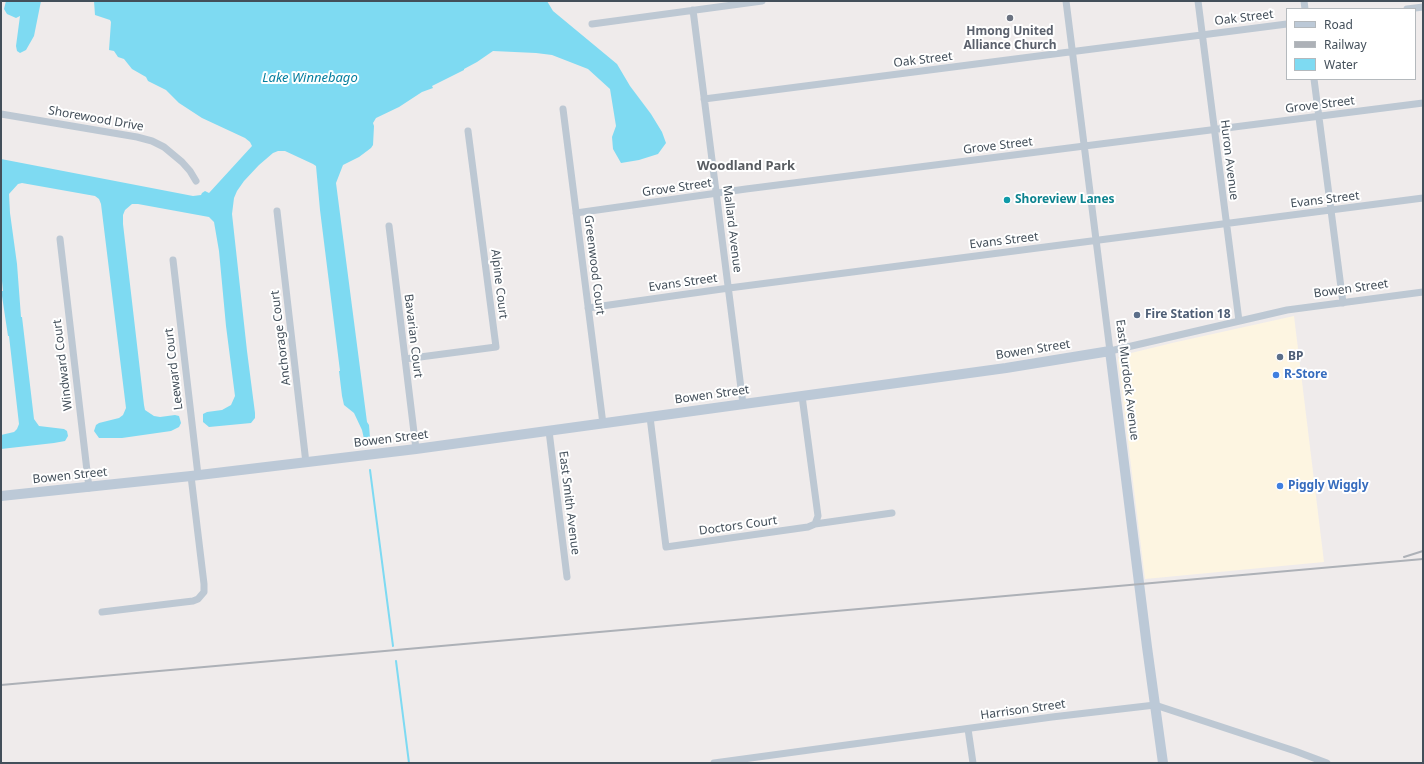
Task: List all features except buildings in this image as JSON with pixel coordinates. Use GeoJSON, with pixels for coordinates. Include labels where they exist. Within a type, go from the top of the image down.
{"type":"FeatureCollection","features":[{"type":"Feature","properties":{"kind":"main road","name":"Bowen Street"},"geometry":{"type":"LineString","coordinates":[[1,496],[195,476],[416,449],[1006,368],[1110,350]]}},
{"type":"Feature","properties":{"kind":"main road","name":"East Murdock Avenue"},"geometry":{"type":"LineString","coordinates":[[1110,350],[1163,763]]}},
{"type":"Feature","properties":{"kind":"street"},"geometry":{"type":"LineString","coordinates":[[592,24],[762,1]]}},
{"type":"Feature","properties":{"kind":"street","name":"East Murdock Avenue"},"geometry":{"type":"LineString","coordinates":[[1066,1],[1110,350]]}},
{"type":"Feature","properties":{"kind":"street","name":"Huron Avenue"},"geometry":{"type":"LineString","coordinates":[[1198,1],[1239,321]]}},
{"type":"Feature","properties":{"kind":"street","name":"Mallard Avenue"},"geometry":{"type":"LineString","coordinates":[[693,10],[744,404]]}},
{"type":"Feature","properties":{"kind":"street","name":"Oak Street"},"geometry":{"type":"LineString","coordinates":[[704,99],[1286,24]]}},
{"type":"Feature","properties":{"kind":"street"},"geometry":{"type":"LineString","coordinates":[[1314,80],[1343,303]]}},
{"type":"Feature","properties":{"kind":"street","name":"Grove Street"},"geometry":{"type":"LineString","coordinates":[[576,213],[716,193],[1423,103]]}},
{"type":"Feature","properties":{"kind":"street","name":"Greenwood Court"},"geometry":{"type":"LineString","coordinates":[[563,109],[603,424]]}},
{"type":"Feature","properties":{"kind":"street","name":"Shorewood Drive"},"geometry":{"type":"LineString","coordinates":[[1,114],[137,137],[152,141],[164,147],[182,162],[196,181]]}},
{"type":"Feature","properties":{"kind":"street","name":"Alpine Court"},"geometry":{"type":"LineString","coordinates":[[405,360],[496,348],[468,131]]}},
{"type":"Feature","properties":{"kind":"street","name":"Evans Street"},"geometry":{"type":"LineString","coordinates":[[588,308],[729,288],[1423,198]]}},
{"type":"Feature","properties":{"kind":"street","name":"Anchorage Court"},"geometry":{"type":"LineString","coordinates":[[277,211],[306,463]]}},
{"type":"Feature","properties":{"kind":"street","name":"Bavarian Court"},"geometry":{"type":"LineString","coordinates":[[388,226],[416,449]]}},
{"type":"Feature","properties":{"kind":"street","name":"Windward Court"},"geometry":{"type":"LineString","coordinates":[[60,239],[89,488]]}},
{"type":"Feature","properties":{"kind":"street","name":"Leeward Court"},"geometry":{"type":"LineString","coordinates":[[102,612],[193,602],[204,592],[195,476],[173,260]]}},
{"type":"Feature","properties":{"kind":"street","name":"Bowen Street"},"geometry":{"type":"LineString","coordinates":[[1110,350],[1287,310],[1423,292]]}},
{"type":"Feature","properties":{"kind":"street"},"geometry":{"type":"LineString","coordinates":[[802,396],[818,516],[815,524],[892,513]]}},
{"type":"Feature","properties":{"kind":"street","name":"Doctors Court"},"geometry":{"type":"LineString","coordinates":[[650,417],[666,547],[808,527],[815,524]]}},
{"type":"Feature","properties":{"kind":"street","name":"East Smith Avenue"},"geometry":{"type":"LineString","coordinates":[[549,431],[567,577]]}},
{"type":"Feature","properties":{"kind":"street","name":"Harrison Street"},"geometry":{"type":"LineString","coordinates":[[714,763],[1155,705],[1296,751],[1327,763]]}},
{"type":"Feature","properties":{"kind":"street"},"geometry":{"type":"LineString","coordinates":[[968,729],[973,763]]}},
{"type":"Feature","properties":{"kind":"street"},"geometry":{"type":"LineString","coordinates":[[782,754],[783,763]]}},
{"type":"Feature","properties":{"kind":"shaded area"},"geometry":{"type":"Polygon","coordinates":[[[1294,316],[1324,562],[1145,579],[1118,360],[1119,356],[1294,316]]]}},
{"type":"Feature","properties":{"kind":"water"},"geometry":{"type":"Polygon","coordinates":[[[6,1],[41,1],[34,36],[26,50],[20,53],[17,51],[16,46],[20,16],[16,18],[7,14],[4,9],[6,1]]]}},
{"type":"Feature","properties":{"kind":"water","name":"Lake Winnebago"},"geometry":{"type":"Polygon","coordinates":[[[94,1],[547,1],[553,11],[617,64],[630,86],[651,114],[662,132],[666,143],[658,154],[639,160],[621,163],[613,149],[612,137],[616,126],[610,89],[588,69],[552,55],[536,53],[493,51],[464,70],[432,86],[433,88],[422,92],[399,107],[376,118],[373,123],[373,145],[359,157],[343,165],[336,183],[367,422],[369,425],[370,438],[364,439],[362,430],[354,413],[344,405],[342,396],[316,166],[285,151],[278,151],[273,153],[259,165],[244,181],[234,198],[232,214],[255,413],[255,418],[251,423],[209,427],[203,422],[203,414],[222,410],[231,405],[235,396],[226,326],[219,251],[214,222],[209,217],[138,204],[132,204],[125,210],[123,215],[123,224],[145,410],[154,416],[179,416],[181,423],[179,427],[171,431],[122,438],[99,438],[94,431],[96,425],[99,423],[119,418],[123,415],[126,408],[101,204],[99,199],[95,196],[22,183],[18,184],[9,194],[10,213],[34,419],[39,426],[64,429],[67,431],[68,436],[65,441],[1,449],[1,435],[14,432],[19,424],[9,336],[2,296],[1,159],[193,196],[201,195],[205,191],[209,193],[252,146],[245,138],[202,118],[179,103],[166,90],[148,81],[146,77],[132,69],[124,59],[118,57],[114,51],[109,50],[111,22],[110,20],[95,15],[94,1]]]}},
{"type":"Feature","properties":{"kind":"waterway"},"geometry":{"type":"LineString","coordinates":[[370,470],[393,646]]}},
{"type":"Feature","properties":{"kind":"waterway"},"geometry":{"type":"LineString","coordinates":[[396,661],[409,763]]}},
{"type":"Feature","properties":{"kind":"railway"},"geometry":{"type":"LineString","coordinates":[[1404,557],[1423,551]]}},
{"type":"Feature","properties":{"kind":"railway"},"geometry":{"type":"LineString","coordinates":[[1,685],[1423,559]]}},
{"type":"Feature","properties":{"kind":"place","name":"Hmong United Alliance Church"},"geometry":{"type":"Point","coordinates":[1010,18]}},
{"type":"Feature","properties":{"kind":"place","name":"Shoreview Lanes"},"geometry":{"type":"Point","coordinates":[1007,200]}},
{"type":"Feature","properties":{"kind":"place","name":"Fire Station 18"},"geometry":{"type":"Point","coordinates":[1137,315]}},
{"type":"Feature","properties":{"kind":"place","name":"BP"},"geometry":{"type":"Point","coordinates":[1280,357]}},
{"type":"Feature","properties":{"kind":"place","name":"R-Store"},"geometry":{"type":"Point","coordinates":[1276,375]}},
{"type":"Feature","properties":{"kind":"place","name":"Piggly Wiggly"},"geometry":{"type":"Point","coordinates":[1280,486]}},
{"type":"Feature","properties":{"kind":"district","name":"Woodland Park"},"geometry":{"type":"Point","coordinates":[746,166]}}]}
